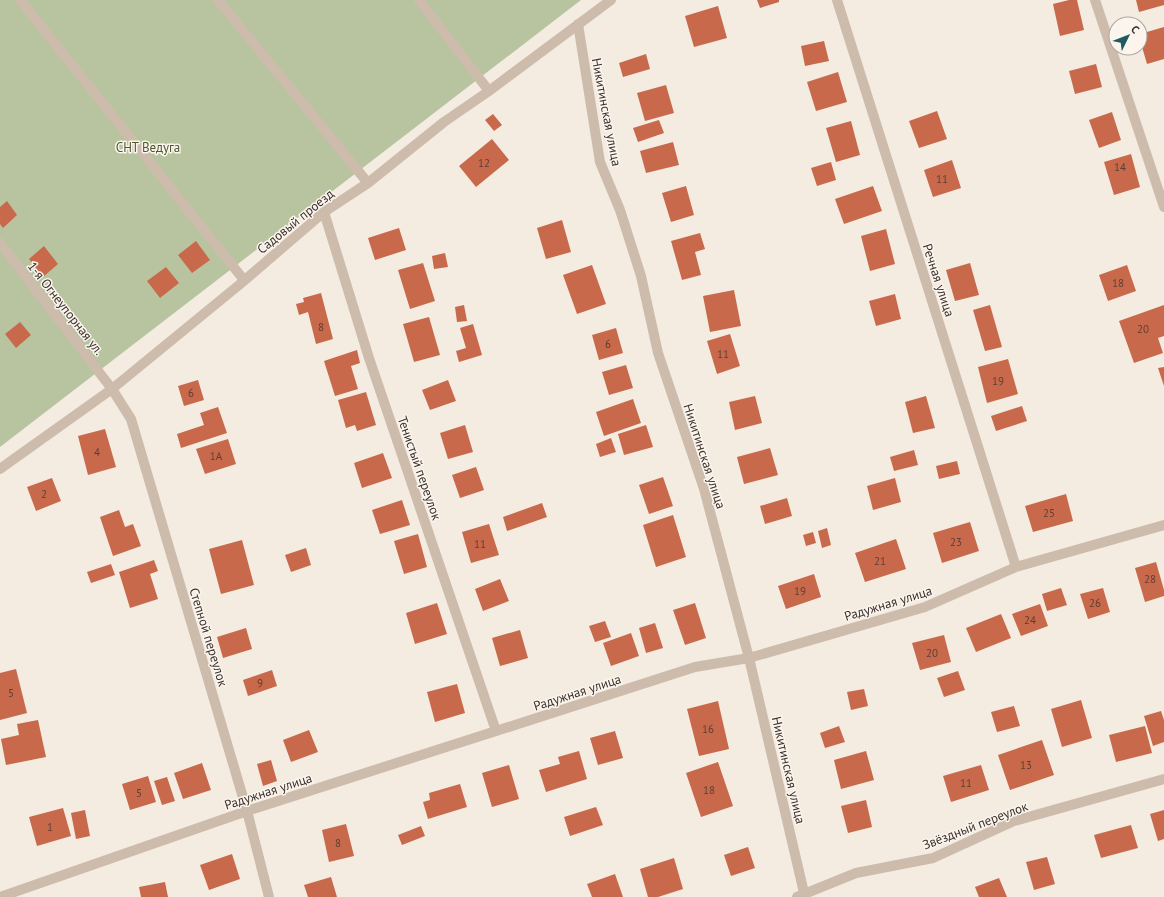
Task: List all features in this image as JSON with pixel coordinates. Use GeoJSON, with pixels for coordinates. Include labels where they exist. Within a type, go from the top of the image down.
{"type":"FeatureCollection","features":[{"type":"Feature","properties":{"kind":"street"},"geometry":{"type":"LineString","coordinates":[[20,0],[244,280]]}},
{"type":"Feature","properties":{"kind":"street"},"geometry":{"type":"LineString","coordinates":[[218,0],[368,183]]}},
{"type":"Feature","properties":{"kind":"street"},"geometry":{"type":"LineString","coordinates":[[419,0],[489,91]]}},
{"type":"Feature","properties":{"kind":"street","name":"Садовый проезд"},"geometry":{"type":"LineString","coordinates":[[0,469],[112,389],[324,212],[368,183],[444,122],[489,91],[611,0]]}},
{"type":"Feature","properties":{"kind":"street","name":"Речная улица"},"geometry":{"type":"LineString","coordinates":[[837,0],[1016,567]]}},
{"type":"Feature","properties":{"kind":"street"},"geometry":{"type":"LineString","coordinates":[[1095,0],[1164,207]]}},
{"type":"Feature","properties":{"kind":"street","name":"Никитинская улица"},"geometry":{"type":"LineString","coordinates":[[578,24],[600,162],[620,210],[641,276],[658,354],[704,489],[750,658],[802,896]]}},
{"type":"Feature","properties":{"kind":"street","name":"Тенистый переулок"},"geometry":{"type":"LineString","coordinates":[[324,212],[369,358],[496,730]]}},
{"type":"Feature","properties":{"kind":"street","name":"1-я Огнеупорная ул."},"geometry":{"type":"LineString","coordinates":[[0,243],[112,389]]}},
{"type":"Feature","properties":{"kind":"street","name":"Степной переулок"},"geometry":{"type":"LineString","coordinates":[[112,389],[131,419],[247,811],[269,897]]}},
{"type":"Feature","properties":{"kind":"street","name":"Радужная улица"},"geometry":{"type":"LineString","coordinates":[[0,897],[247,811],[496,730],[695,667],[750,658],[926,606],[1016,567],[1164,525]]}},
{"type":"Feature","properties":{"kind":"street","name":"Звёздный переулок"},"geometry":{"type":"LineString","coordinates":[[802,896],[856,873],[933,858],[1014,821],[1164,779]]}},
{"type":"Feature","properties":{"kind":"green space","name":"СНТ Ведуга"},"geometry":{"type":"Polygon","coordinates":[[[0,0],[581,0],[0,447],[0,0]]]}},
{"type":"Feature","properties":{"kind":"building"},"geometry":{"type":"Polygon","coordinates":[[[757,0],[779,0],[779,2],[760,8],[757,0]]]}},
{"type":"Feature","properties":{"kind":"building"},"geometry":{"type":"Polygon","coordinates":[[[1069,0],[1077,0],[1084,30],[1060,36],[1053,4],[1069,0]]]}},
{"type":"Feature","properties":{"kind":"building"},"geometry":{"type":"Polygon","coordinates":[[[1136,0],[1164,0],[1164,5],[1139,12],[1136,0]]]}},
{"type":"Feature","properties":{"kind":"building"},"geometry":{"type":"Polygon","coordinates":[[[718,6],[727,38],[694,47],[685,16],[718,6]]]}},
{"type":"Feature","properties":{"kind":"building"},"geometry":{"type":"Polygon","coordinates":[[[1164,27],[1164,59],[1147,64],[1145,56],[1148,56],[1148,32],[1164,27]]]}},
{"type":"Feature","properties":{"kind":"building"},"geometry":{"type":"Polygon","coordinates":[[[824,41],[829,61],[805,66],[801,46],[824,41]]]}},
{"type":"Feature","properties":{"kind":"building"},"geometry":{"type":"Polygon","coordinates":[[[646,54],[650,69],[623,77],[619,63],[646,54]]]}},
{"type":"Feature","properties":{"kind":"building"},"geometry":{"type":"Polygon","coordinates":[[[1096,64],[1102,87],[1075,94],[1069,71],[1096,64]]]}},
{"type":"Feature","properties":{"kind":"building"},"geometry":{"type":"Polygon","coordinates":[[[838,72],[847,102],[816,111],[807,82],[838,72]]]}},
{"type":"Feature","properties":{"kind":"building"},"geometry":{"type":"Polygon","coordinates":[[[666,85],[674,113],[645,121],[637,93],[666,85]]]}},
{"type":"Feature","properties":{"kind":"building"},"geometry":{"type":"Polygon","coordinates":[[[937,111],[947,139],[919,148],[909,121],[937,111]]]}},
{"type":"Feature","properties":{"kind":"building"},"geometry":{"type":"Polygon","coordinates":[[[1112,112],[1121,140],[1099,148],[1089,120],[1112,112]]]}},
{"type":"Feature","properties":{"kind":"building"},"geometry":{"type":"Polygon","coordinates":[[[493,114],[502,125],[494,131],[485,120],[493,114]]]}},
{"type":"Feature","properties":{"kind":"building"},"geometry":{"type":"Polygon","coordinates":[[[659,120],[664,133],[638,142],[633,128],[659,120]]]}},
{"type":"Feature","properties":{"kind":"building"},"geometry":{"type":"Polygon","coordinates":[[[851,121],[860,155],[836,162],[826,128],[851,121]]]}},
{"type":"Feature","properties":{"kind":"building"},"geometry":{"type":"Polygon","coordinates":[[[492,139],[509,160],[476,187],[459,166],[492,139]]]}},
{"type":"Feature","properties":{"kind":"building"},"geometry":{"type":"Polygon","coordinates":[[[673,142],[679,165],[646,173],[640,151],[673,142]]]}},
{"type":"Feature","properties":{"kind":"building"},"geometry":{"type":"Polygon","coordinates":[[[1131,154],[1140,187],[1114,195],[1104,162],[1131,154]]]}},
{"type":"Feature","properties":{"kind":"building"},"geometry":{"type":"Polygon","coordinates":[[[952,160],[961,188],[933,197],[924,170],[952,160]]]}},
{"type":"Feature","properties":{"kind":"building"},"geometry":{"type":"Polygon","coordinates":[[[831,162],[836,180],[817,186],[811,168],[831,162]]]}},
{"type":"Feature","properties":{"kind":"building"},"geometry":{"type":"Polygon","coordinates":[[[686,186],[694,215],[671,222],[662,193],[686,186]]]}},
{"type":"Feature","properties":{"kind":"building"},"geometry":{"type":"Polygon","coordinates":[[[873,186],[882,211],[844,224],[835,199],[873,186]]]}},
{"type":"Feature","properties":{"kind":"building"},"geometry":{"type":"Polygon","coordinates":[[[7,201],[17,215],[3,228],[0,224],[0,207],[7,201]]]}},
{"type":"Feature","properties":{"kind":"building"},"geometry":{"type":"Polygon","coordinates":[[[562,220],[571,252],[546,259],[537,228],[562,220]]]}},
{"type":"Feature","properties":{"kind":"building"},"geometry":{"type":"Polygon","coordinates":[[[399,228],[406,250],[375,260],[368,238],[399,228]]]}},
{"type":"Feature","properties":{"kind":"building"},"geometry":{"type":"Polygon","coordinates":[[[886,229],[895,264],[870,271],[861,236],[886,229]]]}},
{"type":"Feature","properties":{"kind":"building"},"geometry":{"type":"Polygon","coordinates":[[[700,233],[705,249],[695,252],[701,275],[682,280],[671,241],[700,233]]]}},
{"type":"Feature","properties":{"kind":"building"},"geometry":{"type":"Polygon","coordinates":[[[196,241],[210,260],[192,273],[178,255],[196,241]]]}},
{"type":"Feature","properties":{"kind":"building"},"geometry":{"type":"Polygon","coordinates":[[[44,246],[58,264],[43,277],[29,259],[44,246]]]}},
{"type":"Feature","properties":{"kind":"building"},"geometry":{"type":"Polygon","coordinates":[[[445,253],[448,267],[434,269],[432,256],[445,253]]]}},
{"type":"Feature","properties":{"kind":"building"},"geometry":{"type":"Polygon","coordinates":[[[423,263],[435,301],[410,309],[398,270],[423,263]]]}},
{"type":"Feature","properties":{"kind":"building"},"geometry":{"type":"Polygon","coordinates":[[[970,263],[979,295],[955,301],[946,270],[970,263]]]}},
{"type":"Feature","properties":{"kind":"building"},"geometry":{"type":"Polygon","coordinates":[[[592,265],[606,304],[577,314],[563,275],[592,265]]]}},
{"type":"Feature","properties":{"kind":"building"},"geometry":{"type":"Polygon","coordinates":[[[1127,265],[1136,291],[1108,301],[1099,275],[1127,265]]]}},
{"type":"Feature","properties":{"kind":"building"},"geometry":{"type":"Polygon","coordinates":[[[166,267],[179,283],[160,298],[147,281],[166,267]]]}},
{"type":"Feature","properties":{"kind":"building"},"geometry":{"type":"Polygon","coordinates":[[[734,290],[741,326],[710,332],[703,296],[734,290]]]}},
{"type":"Feature","properties":{"kind":"building"},"geometry":{"type":"Polygon","coordinates":[[[321,293],[333,339],[316,344],[308,312],[299,315],[296,304],[304,302],[303,298],[321,293]]]}},
{"type":"Feature","properties":{"kind":"building"},"geometry":{"type":"Polygon","coordinates":[[[895,294],[901,319],[876,326],[869,301],[895,294]]]}},
{"type":"Feature","properties":{"kind":"building"},"geometry":{"type":"Polygon","coordinates":[[[464,305],[467,321],[457,322],[455,307],[464,305]]]}},
{"type":"Feature","properties":{"kind":"building"},"geometry":{"type":"Polygon","coordinates":[[[990,305],[1002,347],[985,351],[973,310],[990,305]]]}},
{"type":"Feature","properties":{"kind":"building"},"geometry":{"type":"Polygon","coordinates":[[[1164,305],[1164,336],[1158,338],[1163,353],[1134,363],[1119,321],[1164,305]]]}},
{"type":"Feature","properties":{"kind":"building"},"geometry":{"type":"Polygon","coordinates":[[[429,317],[440,355],[414,362],[403,324],[429,317]]]}},
{"type":"Feature","properties":{"kind":"building"},"geometry":{"type":"Polygon","coordinates":[[[20,322],[31,335],[16,348],[5,334],[20,322]]]}},
{"type":"Feature","properties":{"kind":"building"},"geometry":{"type":"Polygon","coordinates":[[[473,324],[482,355],[459,362],[456,351],[466,348],[460,328],[473,324]]]}},
{"type":"Feature","properties":{"kind":"building"},"geometry":{"type":"Polygon","coordinates":[[[616,328],[623,353],[599,360],[592,335],[616,328]]]}},
{"type":"Feature","properties":{"kind":"building"},"geometry":{"type":"Polygon","coordinates":[[[730,334],[740,366],[717,374],[707,341],[730,334]]]}},
{"type":"Feature","properties":{"kind":"building"},"geometry":{"type":"Polygon","coordinates":[[[357,350],[360,363],[351,366],[358,389],[335,396],[324,361],[357,350]]]}},
{"type":"Feature","properties":{"kind":"building"},"geometry":{"type":"Polygon","coordinates":[[[1008,359],[1018,394],[987,403],[978,367],[1008,359]]]}},
{"type":"Feature","properties":{"kind":"building"},"geometry":{"type":"Polygon","coordinates":[[[626,365],[633,388],[609,395],[602,372],[626,365]]]}},
{"type":"Feature","properties":{"kind":"building"},"geometry":{"type":"Polygon","coordinates":[[[1164,367],[1164,386],[1158,368],[1164,367]]]}},
{"type":"Feature","properties":{"kind":"building"},"geometry":{"type":"Polygon","coordinates":[[[198,380],[204,400],[184,406],[178,386],[198,380]]]}},
{"type":"Feature","properties":{"kind":"building"},"geometry":{"type":"Polygon","coordinates":[[[448,380],[456,401],[430,410],[422,390],[448,380]]]}},
{"type":"Feature","properties":{"kind":"building"},"geometry":{"type":"Polygon","coordinates":[[[366,392],[376,425],[357,431],[355,425],[346,428],[338,400],[366,392]]]}},
{"type":"Feature","properties":{"kind":"building"},"geometry":{"type":"Polygon","coordinates":[[[755,396],[762,423],[735,430],[729,402],[755,396]]]}},
{"type":"Feature","properties":{"kind":"building"},"geometry":{"type":"Polygon","coordinates":[[[926,396],[935,428],[913,433],[905,402],[926,396]]]}},
{"type":"Feature","properties":{"kind":"building"},"geometry":{"type":"Polygon","coordinates":[[[633,399],[641,423],[604,436],[596,412],[633,399]]]}},
{"type":"Feature","properties":{"kind":"building"},"geometry":{"type":"Polygon","coordinates":[[[1022,406],[1027,421],[996,431],[991,416],[1022,406]]]}},
{"type":"Feature","properties":{"kind":"building"},"geometry":{"type":"Polygon","coordinates":[[[218,407],[227,433],[181,448],[177,434],[204,425],[200,413],[218,407]]]}},
{"type":"Feature","properties":{"kind":"building"},"geometry":{"type":"Polygon","coordinates":[[[465,425],[473,452],[448,459],[440,433],[465,425]]]}},
{"type":"Feature","properties":{"kind":"building"},"geometry":{"type":"Polygon","coordinates":[[[646,425],[653,447],[624,455],[618,434],[646,425]]]}},
{"type":"Feature","properties":{"kind":"building"},"geometry":{"type":"Polygon","coordinates":[[[105,429],[116,467],[88,475],[78,436],[105,429]]]}},
{"type":"Feature","properties":{"kind":"building"},"geometry":{"type":"Polygon","coordinates":[[[611,438],[616,452],[600,457],[596,444],[611,438]]]}},
{"type":"Feature","properties":{"kind":"building"},"geometry":{"type":"Polygon","coordinates":[[[228,439],[236,464],[205,474],[196,449],[228,439]]]}},
{"type":"Feature","properties":{"kind":"building"},"geometry":{"type":"Polygon","coordinates":[[[770,448],[778,475],[744,484],[737,457],[770,448]]]}},
{"type":"Feature","properties":{"kind":"building"},"geometry":{"type":"Polygon","coordinates":[[[914,450],[918,465],[894,471],[890,457],[914,450]]]}},
{"type":"Feature","properties":{"kind":"building"},"geometry":{"type":"Polygon","coordinates":[[[383,453],[392,478],[362,488],[354,463],[383,453]]]}},
{"type":"Feature","properties":{"kind":"building"},"geometry":{"type":"Polygon","coordinates":[[[957,461],[960,474],[939,479],[936,466],[957,461]]]}},
{"type":"Feature","properties":{"kind":"building"},"geometry":{"type":"Polygon","coordinates":[[[476,467],[484,490],[460,498],[452,475],[476,467]]]}},
{"type":"Feature","properties":{"kind":"building"},"geometry":{"type":"Polygon","coordinates":[[[663,477],[673,506],[649,514],[639,485],[663,477]]]}},
{"type":"Feature","properties":{"kind":"building"},"geometry":{"type":"Polygon","coordinates":[[[52,478],[61,501],[36,511],[27,487],[52,478]]]}},
{"type":"Feature","properties":{"kind":"building"},"geometry":{"type":"Polygon","coordinates":[[[895,478],[901,502],[873,510],[867,486],[895,478]]]}},
{"type":"Feature","properties":{"kind":"building"},"geometry":{"type":"Polygon","coordinates":[[[1066,494],[1073,521],[1033,532],[1025,506],[1066,494]]]}},
{"type":"Feature","properties":{"kind":"building"},"geometry":{"type":"Polygon","coordinates":[[[787,498],[792,516],[765,524],[760,506],[787,498]]]}},
{"type":"Feature","properties":{"kind":"building"},"geometry":{"type":"Polygon","coordinates":[[[402,500],[410,525],[380,534],[372,510],[402,500]]]}},
{"type":"Feature","properties":{"kind":"building"},"geometry":{"type":"Polygon","coordinates":[[[542,503],[547,517],[507,531],[503,517],[542,503]]]}},
{"type":"Feature","properties":{"kind":"building"},"geometry":{"type":"Polygon","coordinates":[[[119,510],[125,527],[133,524],[141,546],[113,556],[100,517],[119,510]]]}},
{"type":"Feature","properties":{"kind":"building"},"geometry":{"type":"Polygon","coordinates":[[[673,515],[686,557],[656,567],[643,525],[673,515]]]}},
{"type":"Feature","properties":{"kind":"building"},"geometry":{"type":"Polygon","coordinates":[[[970,522],[979,551],[942,563],[933,533],[970,522]]]}},
{"type":"Feature","properties":{"kind":"building"},"geometry":{"type":"Polygon","coordinates":[[[489,524],[499,555],[471,563],[462,532],[489,524]]]}},
{"type":"Feature","properties":{"kind":"building"},"geometry":{"type":"Polygon","coordinates":[[[827,528],[831,545],[822,548],[818,531],[827,528]]]}},
{"type":"Feature","properties":{"kind":"building"},"geometry":{"type":"Polygon","coordinates":[[[813,532],[816,543],[806,546],[803,535],[813,532]]]}},
{"type":"Feature","properties":{"kind":"building"},"geometry":{"type":"Polygon","coordinates":[[[418,534],[427,567],[404,574],[394,541],[418,534]]]}},
{"type":"Feature","properties":{"kind":"building"},"geometry":{"type":"Polygon","coordinates":[[[896,539],[906,569],[865,582],[855,553],[896,539]]]}},
{"type":"Feature","properties":{"kind":"building"},"geometry":{"type":"Polygon","coordinates":[[[242,540],[254,585],[221,594],[209,549],[242,540]]]}},
{"type":"Feature","properties":{"kind":"building"},"geometry":{"type":"Polygon","coordinates":[[[306,548],[311,565],[291,572],[285,555],[306,548]]]}},
{"type":"Feature","properties":{"kind":"building"},"geometry":{"type":"Polygon","coordinates":[[[154,560],[158,571],[150,574],[158,599],[130,608],[119,572],[154,560]]]}},
{"type":"Feature","properties":{"kind":"building"},"geometry":{"type":"Polygon","coordinates":[[[1156,562],[1164,590],[1164,596],[1145,602],[1135,568],[1156,562]]]}},
{"type":"Feature","properties":{"kind":"building"},"geometry":{"type":"Polygon","coordinates":[[[111,564],[115,575],[91,583],[87,572],[111,564]]]}},
{"type":"Feature","properties":{"kind":"building"},"geometry":{"type":"Polygon","coordinates":[[[814,574],[821,597],[786,609],[778,586],[814,574]]]}},
{"type":"Feature","properties":{"kind":"building"},"geometry":{"type":"Polygon","coordinates":[[[500,579],[509,601],[483,611],[475,589],[500,579]]]}},
{"type":"Feature","properties":{"kind":"building"},"geometry":{"type":"Polygon","coordinates":[[[1061,588],[1067,605],[1047,611],[1042,594],[1061,588]]]}},
{"type":"Feature","properties":{"kind":"building"},"geometry":{"type":"Polygon","coordinates":[[[1103,588],[1110,612],[1088,619],[1080,594],[1103,588]]]}},
{"type":"Feature","properties":{"kind":"building"},"geometry":{"type":"Polygon","coordinates":[[[437,603],[447,634],[415,644],[406,613],[437,603]]]}},
{"type":"Feature","properties":{"kind":"building"},"geometry":{"type":"Polygon","coordinates":[[[695,603],[706,638],[685,645],[673,610],[695,603]]]}},
{"type":"Feature","properties":{"kind":"building"},"geometry":{"type":"Polygon","coordinates":[[[1040,604],[1048,626],[1021,636],[1012,614],[1040,604]]]}},
{"type":"Feature","properties":{"kind":"building"},"geometry":{"type":"Polygon","coordinates":[[[1001,614],[1011,638],[976,652],[966,628],[1001,614]]]}},
{"type":"Feature","properties":{"kind":"building"},"geometry":{"type":"Polygon","coordinates":[[[605,621],[611,637],[595,642],[589,626],[605,621]]]}},
{"type":"Feature","properties":{"kind":"building"},"geometry":{"type":"Polygon","coordinates":[[[655,623],[663,648],[646,653],[639,628],[655,623]]]}},
{"type":"Feature","properties":{"kind":"building"},"geometry":{"type":"Polygon","coordinates":[[[246,628],[252,649],[223,658],[217,637],[246,628]]]}},
{"type":"Feature","properties":{"kind":"building"},"geometry":{"type":"Polygon","coordinates":[[[520,630],[528,658],[500,666],[492,638],[520,630]]]}},
{"type":"Feature","properties":{"kind":"building"},"geometry":{"type":"Polygon","coordinates":[[[631,633],[639,656],[611,666],[603,643],[631,633]]]}},
{"type":"Feature","properties":{"kind":"building"},"geometry":{"type":"Polygon","coordinates":[[[944,635],[951,662],[920,670],[912,643],[944,635]]]}},
{"type":"Feature","properties":{"kind":"building"},"geometry":{"type":"Polygon","coordinates":[[[16,669],[27,713],[0,720],[0,673],[16,669]]]}},
{"type":"Feature","properties":{"kind":"building"},"geometry":{"type":"Polygon","coordinates":[[[272,670],[277,686],[248,696],[243,680],[272,670]]]}},
{"type":"Feature","properties":{"kind":"building"},"geometry":{"type":"Polygon","coordinates":[[[958,671],[965,690],[944,697],[937,678],[958,671]]]}},
{"type":"Feature","properties":{"kind":"building"},"geometry":{"type":"Polygon","coordinates":[[[457,684],[465,713],[435,722],[427,692],[457,684]]]}},
{"type":"Feature","properties":{"kind":"building"},"geometry":{"type":"Polygon","coordinates":[[[864,689],[868,706],[851,710],[847,692],[864,689]]]}},
{"type":"Feature","properties":{"kind":"building"},"geometry":{"type":"Polygon","coordinates":[[[1081,700],[1092,738],[1062,747],[1051,709],[1081,700]]]}},
{"type":"Feature","properties":{"kind":"building"},"geometry":{"type":"Polygon","coordinates":[[[718,701],[729,749],[699,756],[687,709],[718,701]]]}},
{"type":"Feature","properties":{"kind":"building"},"geometry":{"type":"Polygon","coordinates":[[[1014,706],[1020,726],[997,732],[991,712],[1014,706]]]}},
{"type":"Feature","properties":{"kind":"building"},"geometry":{"type":"Polygon","coordinates":[[[1161,711],[1164,720],[1164,742],[1153,746],[1144,716],[1161,711]]]}},
{"type":"Feature","properties":{"kind":"building"},"geometry":{"type":"Polygon","coordinates":[[[38,720],[46,757],[6,765],[1,739],[19,735],[17,724],[38,720]]]}},
{"type":"Feature","properties":{"kind":"building"},"geometry":{"type":"Polygon","coordinates":[[[839,726],[845,742],[825,748],[820,733],[839,726]]]}},
{"type":"Feature","properties":{"kind":"building"},"geometry":{"type":"Polygon","coordinates":[[[1145,726],[1152,753],[1116,762],[1109,735],[1145,726]]]}},
{"type":"Feature","properties":{"kind":"building"},"geometry":{"type":"Polygon","coordinates":[[[309,730],[318,752],[291,762],[283,740],[309,730]]]}},
{"type":"Feature","properties":{"kind":"building"},"geometry":{"type":"Polygon","coordinates":[[[615,731],[623,758],[598,765],[590,738],[615,731]]]}},
{"type":"Feature","properties":{"kind":"building"},"geometry":{"type":"Polygon","coordinates":[[[1042,740],[1054,775],[1010,790],[998,755],[1042,740]]]}},
{"type":"Feature","properties":{"kind":"building"},"geometry":{"type":"Polygon","coordinates":[[[579,751],[587,779],[546,792],[539,770],[560,764],[558,757],[579,751]]]}},
{"type":"Feature","properties":{"kind":"building"},"geometry":{"type":"Polygon","coordinates":[[[866,751],[874,780],[841,789],[834,760],[866,751]]]}},
{"type":"Feature","properties":{"kind":"building"},"geometry":{"type":"Polygon","coordinates":[[[271,760],[277,781],[263,786],[257,764],[271,760]]]}},
{"type":"Feature","properties":{"kind":"building"},"geometry":{"type":"Polygon","coordinates":[[[718,762],[733,806],[701,817],[686,773],[718,762]]]}},
{"type":"Feature","properties":{"kind":"building"},"geometry":{"type":"Polygon","coordinates":[[[202,763],[211,790],[183,799],[174,773],[202,763]]]}},
{"type":"Feature","properties":{"kind":"building"},"geometry":{"type":"Polygon","coordinates":[[[509,765],[519,799],[492,807],[482,773],[509,765]]]}},
{"type":"Feature","properties":{"kind":"building"},"geometry":{"type":"Polygon","coordinates":[[[981,765],[989,790],[951,802],[943,776],[981,765]]]}},
{"type":"Feature","properties":{"kind":"building"},"geometry":{"type":"Polygon","coordinates":[[[148,776],[156,802],[130,810],[122,784],[148,776]]]}},
{"type":"Feature","properties":{"kind":"building"},"geometry":{"type":"Polygon","coordinates":[[[167,777],[175,801],[162,805],[154,781],[167,777]]]}},
{"type":"Feature","properties":{"kind":"building"},"geometry":{"type":"Polygon","coordinates":[[[460,784],[467,807],[428,819],[423,802],[430,800],[429,793],[460,784]]]}},
{"type":"Feature","properties":{"kind":"building"},"geometry":{"type":"Polygon","coordinates":[[[866,800],[872,827],[848,833],[841,806],[866,800]]]}},
{"type":"Feature","properties":{"kind":"building"},"geometry":{"type":"Polygon","coordinates":[[[596,807],[603,825],[570,836],[564,817],[596,807]]]}},
{"type":"Feature","properties":{"kind":"building"},"geometry":{"type":"Polygon","coordinates":[[[63,808],[71,836],[37,846],[29,817],[63,808]]]}},
{"type":"Feature","properties":{"kind":"building"},"geometry":{"type":"Polygon","coordinates":[[[85,810],[90,836],[76,839],[71,813],[85,810]]]}},
{"type":"Feature","properties":{"kind":"building"},"geometry":{"type":"Polygon","coordinates":[[[1164,810],[1164,839],[1158,841],[1150,814],[1164,810]]]}},
{"type":"Feature","properties":{"kind":"building"},"geometry":{"type":"Polygon","coordinates":[[[346,824],[354,856],[329,862],[322,830],[346,824]]]}},
{"type":"Feature","properties":{"kind":"building"},"geometry":{"type":"Polygon","coordinates":[[[1131,825],[1138,848],[1101,858],[1094,835],[1131,825]]]}},
{"type":"Feature","properties":{"kind":"building"},"geometry":{"type":"Polygon","coordinates":[[[421,826],[425,836],[402,845],[398,835],[421,826]]]}},
{"type":"Feature","properties":{"kind":"building"},"geometry":{"type":"Polygon","coordinates":[[[748,847],[755,868],[731,876],[724,855],[748,847]]]}},
{"type":"Feature","properties":{"kind":"building"},"geometry":{"type":"Polygon","coordinates":[[[232,854],[240,879],[209,890],[200,865],[232,854]]]}},
{"type":"Feature","properties":{"kind":"building"},"geometry":{"type":"Polygon","coordinates":[[[1047,857],[1055,884],[1034,890],[1026,862],[1047,857]]]}},
{"type":"Feature","properties":{"kind":"building"},"geometry":{"type":"Polygon","coordinates":[[[674,858],[683,889],[658,897],[648,897],[640,869],[674,858]]]}},
{"type":"Feature","properties":{"kind":"building"},"geometry":{"type":"Polygon","coordinates":[[[615,874],[623,897],[592,897],[587,884],[615,874]]]}},
{"type":"Feature","properties":{"kind":"building"},"geometry":{"type":"Polygon","coordinates":[[[331,877],[337,897],[308,897],[304,885],[331,877]]]}},
{"type":"Feature","properties":{"kind":"building"},"geometry":{"type":"Polygon","coordinates":[[[999,878],[1007,897],[979,897],[975,887],[999,878]]]}},
{"type":"Feature","properties":{"kind":"building"},"geometry":{"type":"Polygon","coordinates":[[[165,882],[168,897],[141,897],[139,887],[165,882]]]}}]}
